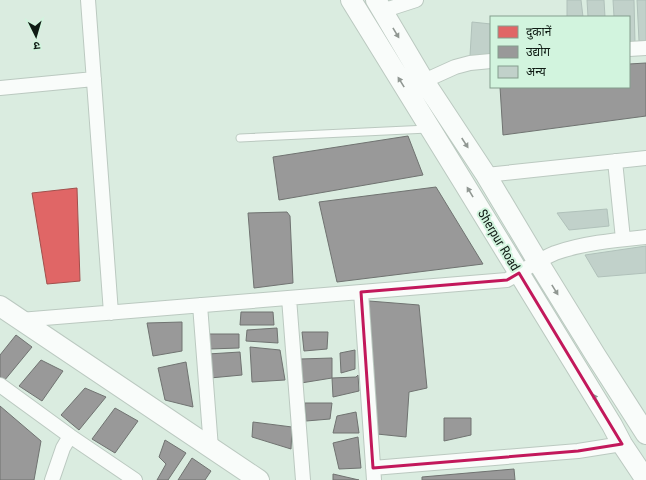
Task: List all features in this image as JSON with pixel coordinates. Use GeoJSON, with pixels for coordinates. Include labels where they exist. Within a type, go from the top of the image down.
{"type":"FeatureCollection","features":[{"type":"Feature","properties":{"kind":"street"},"geometry":{"type":"LineString","coordinates":[[88,0],[111,312]]}},
{"type":"Feature","properties":{"kind":"street","name":"Sherpur Road"},"geometry":{"type":"LineString","coordinates":[[350,0],[519,273],[612,425],[622,444],[646,480]]}},
{"type":"Feature","properties":{"kind":"street"},"geometry":{"type":"LineString","coordinates":[[379,5],[416,0]]}},
{"type":"Feature","properties":{"kind":"street","name":"Sherpur Road"},"geometry":{"type":"LineString","coordinates":[[379,5],[424,81],[486,175],[596,356],[646,434]]}},
{"type":"Feature","properties":{"kind":"street"},"geometry":{"type":"LineString","coordinates":[[630,49],[646,48]]}},
{"type":"Feature","properties":{"kind":"street"},"geometry":{"type":"LineString","coordinates":[[424,81],[455,67],[490,60]]}},
{"type":"Feature","properties":{"kind":"street"},"geometry":{"type":"LineString","coordinates":[[0,88],[94,79]]}},
{"type":"Feature","properties":{"kind":"street"},"geometry":{"type":"LineString","coordinates":[[486,175],[646,158]]}},
{"type":"Feature","properties":{"kind":"street"},"geometry":{"type":"LineString","coordinates":[[615,161],[623,239]]}},
{"type":"Feature","properties":{"kind":"street"},"geometry":{"type":"LineString","coordinates":[[20,320],[507,280],[554,254],[578,246],[646,237]]}},
{"type":"Feature","properties":{"kind":"street"},"geometry":{"type":"LineString","coordinates":[[360,292],[374,474],[578,451],[622,444]]}},
{"type":"Feature","properties":{"kind":"street"},"geometry":{"type":"LineString","coordinates":[[290,298],[303,480]]}},
{"type":"Feature","properties":{"kind":"street"},"geometry":{"type":"LineString","coordinates":[[200,305],[211,448]]}},
{"type":"Feature","properties":{"kind":"street"},"geometry":{"type":"LineString","coordinates":[[0,306],[259,480]]}},
{"type":"Feature","properties":{"kind":"street"},"geometry":{"type":"LineString","coordinates":[[0,385],[70,436],[135,480]]}},
{"type":"Feature","properties":{"kind":"street"},"geometry":{"type":"LineString","coordinates":[[612,425],[632,412]]}},
{"type":"Feature","properties":{"kind":"street"},"geometry":{"type":"LineString","coordinates":[[52,480],[63,448],[70,436]]}},
{"type":"Feature","properties":{"kind":"lane"},"geometry":{"type":"LineString","coordinates":[[240,138],[430,129]]}},
{"type":"Feature","properties":{"kind":"highlighted area"},"geometry":{"type":"Polygon","coordinates":[[[519,273],[622,444],[578,451],[373,468],[361,292],[507,280],[519,273]]]}},
{"type":"Feature","properties":{"kind":"building: दुकानें"},"geometry":{"type":"Polygon","coordinates":[[[77,188],[80,281],[47,284],[32,193],[77,188]]]}},
{"type":"Feature","properties":{"kind":"building: उद्योग"},"geometry":{"type":"Polygon","coordinates":[[[646,63],[646,116],[503,135],[500,88],[630,88],[630,64],[646,63]]]}},
{"type":"Feature","properties":{"kind":"building: उद्योग"},"geometry":{"type":"Polygon","coordinates":[[[408,136],[423,175],[279,200],[273,157],[408,136]]]}},
{"type":"Feature","properties":{"kind":"building: उद्योग"},"geometry":{"type":"Polygon","coordinates":[[[436,187],[483,264],[337,282],[319,202],[436,187]]]}},
{"type":"Feature","properties":{"kind":"building: उद्योग"},"geometry":{"type":"Polygon","coordinates":[[[287,212],[290,216],[293,283],[254,288],[248,213],[287,212]]]}},
{"type":"Feature","properties":{"kind":"building: उद्योग"},"geometry":{"type":"Polygon","coordinates":[[[369,301],[419,305],[427,388],[409,392],[406,437],[377,434],[369,301]]]}},
{"type":"Feature","properties":{"kind":"building: उद्योग"},"geometry":{"type":"Polygon","coordinates":[[[241,312],[273,312],[274,325],[240,325],[241,312]]]}},
{"type":"Feature","properties":{"kind":"building: उद्योग"},"geometry":{"type":"Polygon","coordinates":[[[182,322],[182,351],[153,356],[147,323],[182,322]]]}},
{"type":"Feature","properties":{"kind":"building: उद्योग"},"geometry":{"type":"Polygon","coordinates":[[[277,328],[278,343],[246,341],[247,330],[277,328]]]}},
{"type":"Feature","properties":{"kind":"building: उद्योग"},"geometry":{"type":"Polygon","coordinates":[[[302,332],[328,332],[327,349],[304,351],[302,332]]]}},
{"type":"Feature","properties":{"kind":"building: उद्योग"},"geometry":{"type":"Polygon","coordinates":[[[208,334],[239,334],[239,348],[209,349],[208,334]]]}},
{"type":"Feature","properties":{"kind":"building: उद्योग"},"geometry":{"type":"Polygon","coordinates":[[[16,335],[32,347],[4,381],[0,378],[0,355],[16,335]]]}},
{"type":"Feature","properties":{"kind":"building: उद्योग"},"geometry":{"type":"Polygon","coordinates":[[[250,347],[280,350],[285,380],[252,382],[250,347]]]}},
{"type":"Feature","properties":{"kind":"building: उद्योग"},"geometry":{"type":"Polygon","coordinates":[[[355,350],[355,369],[341,373],[340,353],[355,350]]]}},
{"type":"Feature","properties":{"kind":"building: उद्योग"},"geometry":{"type":"Polygon","coordinates":[[[240,352],[242,375],[210,378],[208,354],[240,352]]]}},
{"type":"Feature","properties":{"kind":"building: उद्योग"},"geometry":{"type":"Polygon","coordinates":[[[332,358],[332,378],[301,383],[300,359],[332,358]]]}},
{"type":"Feature","properties":{"kind":"building: उद्योग"},"geometry":{"type":"Polygon","coordinates":[[[41,360],[63,371],[42,401],[19,386],[41,360]]]}},
{"type":"Feature","properties":{"kind":"building: उद्योग"},"geometry":{"type":"Polygon","coordinates":[[[186,362],[193,407],[165,400],[158,368],[186,362]]]}},
{"type":"Feature","properties":{"kind":"building: उद्योग"},"geometry":{"type":"Polygon","coordinates":[[[358,375],[359,391],[333,397],[332,378],[356,377],[358,375]]]}},
{"type":"Feature","properties":{"kind":"building: उद्योग"},"geometry":{"type":"Polygon","coordinates":[[[85,388],[106,397],[79,430],[61,415],[85,388]]]}},
{"type":"Feature","properties":{"kind":"building: उद्योग"},"geometry":{"type":"Polygon","coordinates":[[[305,403],[332,403],[330,419],[306,421],[305,403]]]}},
{"type":"Feature","properties":{"kind":"building: उद्योग"},"geometry":{"type":"Polygon","coordinates":[[[0,406],[41,441],[34,480],[0,480],[0,406]]]}},
{"type":"Feature","properties":{"kind":"building: उद्योग"},"geometry":{"type":"Polygon","coordinates":[[[115,408],[138,421],[115,453],[92,439],[115,408]]]}},
{"type":"Feature","properties":{"kind":"building: उद्योग"},"geometry":{"type":"Polygon","coordinates":[[[356,412],[359,433],[333,433],[337,416],[356,412]]]}},
{"type":"Feature","properties":{"kind":"building: उद्योग"},"geometry":{"type":"Polygon","coordinates":[[[444,418],[471,418],[471,435],[444,441],[444,418]]]}},
{"type":"Feature","properties":{"kind":"building: उद्योग"},"geometry":{"type":"Polygon","coordinates":[[[253,422],[292,427],[291,449],[252,437],[253,422]]]}},
{"type":"Feature","properties":{"kind":"building: उद्योग"},"geometry":{"type":"Polygon","coordinates":[[[358,437],[361,468],[339,469],[333,443],[358,437]]]}},
{"type":"Feature","properties":{"kind":"building: उद्योग"},"geometry":{"type":"Polygon","coordinates":[[[165,440],[186,453],[168,480],[157,480],[166,464],[159,457],[165,440]]]}},
{"type":"Feature","properties":{"kind":"building: उद्योग"},"geometry":{"type":"Polygon","coordinates":[[[192,458],[211,471],[205,480],[178,480],[192,458]]]}},
{"type":"Feature","properties":{"kind":"building: उद्योग"},"geometry":{"type":"Polygon","coordinates":[[[514,469],[515,480],[422,480],[422,477],[514,469]]]}},
{"type":"Feature","properties":{"kind":"building: उद्योग"},"geometry":{"type":"Polygon","coordinates":[[[333,474],[359,480],[333,480],[333,474]]]}},
{"type":"Feature","properties":{"kind":"building: अन्य"},"geometry":{"type":"Polygon","coordinates":[[[567,0],[581,0],[583,16],[567,16],[567,0]]]}},
{"type":"Feature","properties":{"kind":"building: अन्य"},"geometry":{"type":"Polygon","coordinates":[[[587,0],[604,0],[605,16],[588,16],[587,0]]]}},
{"type":"Feature","properties":{"kind":"building: अन्य"},"geometry":{"type":"Polygon","coordinates":[[[613,0],[634,0],[635,43],[630,44],[630,16],[614,16],[613,0]]]}},
{"type":"Feature","properties":{"kind":"building: अन्य"},"geometry":{"type":"Polygon","coordinates":[[[637,0],[646,0],[646,41],[639,41],[637,0]]]}},
{"type":"Feature","properties":{"kind":"building: अन्य"},"geometry":{"type":"Polygon","coordinates":[[[472,22],[490,24],[490,54],[470,56],[472,22]]]}},
{"type":"Feature","properties":{"kind":"building: अन्य"},"geometry":{"type":"Polygon","coordinates":[[[607,209],[609,226],[569,230],[557,213],[607,209]]]}},
{"type":"Feature","properties":{"kind":"building: अन्य"},"geometry":{"type":"Polygon","coordinates":[[[646,246],[646,273],[598,277],[585,255],[646,246]]]}}]}
